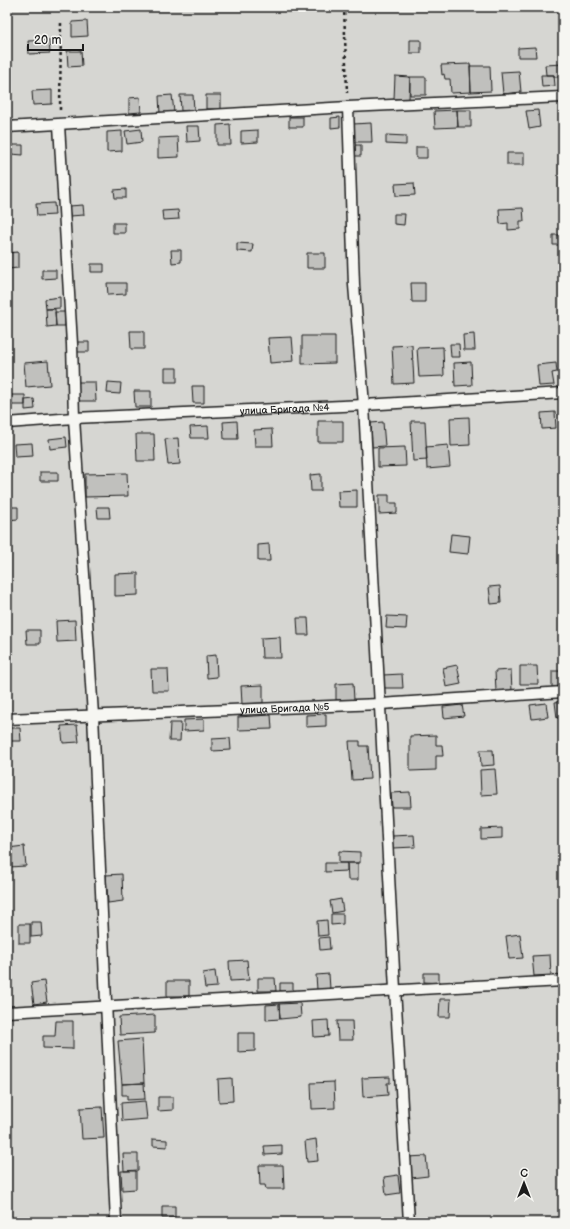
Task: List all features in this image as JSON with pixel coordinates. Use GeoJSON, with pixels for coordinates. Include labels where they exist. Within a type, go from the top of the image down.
{"type":"FeatureCollection","features":[{"type":"Feature","properties":{"kind":"lane"},"geometry":{"type":"LineString","coordinates":[[7,127],[348,107],[563,97]]}},
{"type":"Feature","properties":{"kind":"lane"},"geometry":{"type":"LineString","coordinates":[[348,107],[354,285],[364,405],[409,1222]]}},
{"type":"Feature","properties":{"kind":"lane"},"geometry":{"type":"LineString","coordinates":[[59,125],[72,344],[74,418],[93,716],[116,1222]]}},
{"type":"Feature","properties":{"kind":"lane","name":"улица Бригада №4"},"geometry":{"type":"LineString","coordinates":[[7,423],[74,418],[364,405],[563,393]]}},
{"type":"Feature","properties":{"kind":"lane","name":"улица Бригада №5"},"geometry":{"type":"LineString","coordinates":[[7,719],[380,704],[563,692]]}},
{"type":"Feature","properties":{"kind":"lane"},"geometry":{"type":"LineString","coordinates":[[7,1012],[395,989],[563,981]]}},
{"type":"Feature","properties":{"kind":"path"},"geometry":{"type":"LineString","coordinates":[[344,7],[348,107]]}},
{"type":"Feature","properties":{"kind":"path"},"geometry":{"type":"LineString","coordinates":[[59,125],[61,21]]}},
{"type":"Feature","properties":{"kind":"shaded area"},"geometry":{"type":"Polygon","coordinates":[[[7,7],[563,7],[563,1222],[7,1222],[7,7]]]}},
{"type":"Feature","properties":{"kind":"building"},"geometry":{"type":"Polygon","coordinates":[[[87,21],[88,36],[72,37],[72,22],[87,21]]]}},
{"type":"Feature","properties":{"kind":"building"},"geometry":{"type":"Polygon","coordinates":[[[49,40],[50,53],[29,54],[28,41],[49,40]]]}},
{"type":"Feature","properties":{"kind":"building"},"geometry":{"type":"Polygon","coordinates":[[[410,40],[421,40],[421,53],[410,53],[410,40]]]}},
{"type":"Feature","properties":{"kind":"building"},"geometry":{"type":"Polygon","coordinates":[[[535,47],[536,57],[518,57],[518,48],[535,47]]]}},
{"type":"Feature","properties":{"kind":"building"},"geometry":{"type":"Polygon","coordinates":[[[67,51],[81,51],[82,66],[68,67],[67,51]]]}},
{"type":"Feature","properties":{"kind":"building"},"geometry":{"type":"Polygon","coordinates":[[[470,64],[471,92],[451,93],[450,79],[445,79],[444,74],[442,75],[441,65],[470,64]]]}},
{"type":"Feature","properties":{"kind":"building"},"geometry":{"type":"Polygon","coordinates":[[[563,64],[563,77],[546,75],[545,65],[563,64]]]}},
{"type":"Feature","properties":{"kind":"building"},"geometry":{"type":"Polygon","coordinates":[[[470,66],[490,66],[491,91],[471,92],[470,66]]]}},
{"type":"Feature","properties":{"kind":"building"},"geometry":{"type":"Polygon","coordinates":[[[519,71],[521,92],[503,94],[501,72],[519,71]]]}},
{"type":"Feature","properties":{"kind":"building"},"geometry":{"type":"Polygon","coordinates":[[[541,75],[554,75],[555,86],[542,87],[541,75]]]}},
{"type":"Feature","properties":{"kind":"building"},"geometry":{"type":"Polygon","coordinates":[[[395,76],[410,77],[409,99],[394,99],[395,76]]]}},
{"type":"Feature","properties":{"kind":"building"},"geometry":{"type":"Polygon","coordinates":[[[410,77],[426,77],[426,95],[410,95],[410,77]]]}},
{"type":"Feature","properties":{"kind":"building"},"geometry":{"type":"Polygon","coordinates":[[[52,90],[52,104],[33,105],[32,91],[52,90]]]}},
{"type":"Feature","properties":{"kind":"building"},"geometry":{"type":"Polygon","coordinates":[[[172,95],[174,112],[160,114],[159,96],[172,95]]]}},
{"type":"Feature","properties":{"kind":"building"},"geometry":{"type":"Polygon","coordinates":[[[180,95],[193,95],[194,110],[181,111],[180,95]]]}},
{"type":"Feature","properties":{"kind":"building"},"geometry":{"type":"Polygon","coordinates":[[[206,95],[221,95],[221,109],[206,109],[206,95]]]}},
{"type":"Feature","properties":{"kind":"building"},"geometry":{"type":"Polygon","coordinates":[[[140,97],[141,112],[129,113],[129,98],[140,97]]]}},
{"type":"Feature","properties":{"kind":"building"},"geometry":{"type":"Polygon","coordinates":[[[457,110],[458,127],[435,128],[434,111],[457,110]]]}},
{"type":"Feature","properties":{"kind":"building"},"geometry":{"type":"Polygon","coordinates":[[[457,110],[471,110],[471,127],[458,127],[457,110]]]}},
{"type":"Feature","properties":{"kind":"building"},"geometry":{"type":"Polygon","coordinates":[[[538,110],[540,127],[529,129],[526,111],[538,110]]]}},
{"type":"Feature","properties":{"kind":"building"},"geometry":{"type":"Polygon","coordinates":[[[289,117],[303,117],[303,127],[289,127],[289,117]]]}},
{"type":"Feature","properties":{"kind":"building"},"geometry":{"type":"Polygon","coordinates":[[[340,117],[340,127],[331,128],[331,118],[340,117]]]}},
{"type":"Feature","properties":{"kind":"building"},"geometry":{"type":"Polygon","coordinates":[[[371,123],[372,142],[354,142],[353,124],[371,123]]]}},
{"type":"Feature","properties":{"kind":"building"},"geometry":{"type":"Polygon","coordinates":[[[230,124],[231,145],[217,145],[217,125],[230,124]]]}},
{"type":"Feature","properties":{"kind":"building"},"geometry":{"type":"Polygon","coordinates":[[[186,126],[199,126],[200,141],[187,142],[186,126]]]}},
{"type":"Feature","properties":{"kind":"building"},"geometry":{"type":"Polygon","coordinates":[[[141,129],[142,142],[127,144],[125,131],[141,129]]]}},
{"type":"Feature","properties":{"kind":"building"},"geometry":{"type":"Polygon","coordinates":[[[258,130],[258,142],[241,143],[241,131],[258,130]]]}},
{"type":"Feature","properties":{"kind":"building"},"geometry":{"type":"Polygon","coordinates":[[[122,131],[122,151],[107,152],[107,132],[122,131]]]}},
{"type":"Feature","properties":{"kind":"building"},"geometry":{"type":"Polygon","coordinates":[[[386,135],[406,136],[406,145],[386,144],[386,135]]]}},
{"type":"Feature","properties":{"kind":"building"},"geometry":{"type":"Polygon","coordinates":[[[178,137],[179,157],[158,158],[158,138],[178,137]]]}},
{"type":"Feature","properties":{"kind":"building"},"geometry":{"type":"Polygon","coordinates":[[[11,145],[23,145],[23,155],[11,154],[11,145]]]}},
{"type":"Feature","properties":{"kind":"building"},"geometry":{"type":"Polygon","coordinates":[[[354,145],[361,145],[361,156],[353,156],[354,145]]]}},
{"type":"Feature","properties":{"kind":"building"},"geometry":{"type":"Polygon","coordinates":[[[416,147],[427,147],[427,158],[416,158],[416,147]]]}},
{"type":"Feature","properties":{"kind":"building"},"geometry":{"type":"Polygon","coordinates":[[[507,153],[524,153],[524,165],[507,165],[507,153]]]}},
{"type":"Feature","properties":{"kind":"building"},"geometry":{"type":"Polygon","coordinates":[[[414,183],[415,195],[396,196],[395,184],[414,183]]]}},
{"type":"Feature","properties":{"kind":"building"},"geometry":{"type":"Polygon","coordinates":[[[126,189],[126,198],[115,198],[114,190],[126,189]]]}},
{"type":"Feature","properties":{"kind":"building"},"geometry":{"type":"Polygon","coordinates":[[[54,203],[55,215],[37,216],[36,204],[54,203]]]}},
{"type":"Feature","properties":{"kind":"building"},"geometry":{"type":"Polygon","coordinates":[[[83,205],[84,215],[70,216],[69,206],[83,205]]]}},
{"type":"Feature","properties":{"kind":"building"},"geometry":{"type":"Polygon","coordinates":[[[523,208],[524,221],[520,221],[520,229],[508,230],[508,223],[500,224],[499,209],[523,208]]]}},
{"type":"Feature","properties":{"kind":"building"},"geometry":{"type":"Polygon","coordinates":[[[178,210],[179,219],[163,220],[162,211],[178,210]]]}},
{"type":"Feature","properties":{"kind":"building"},"geometry":{"type":"Polygon","coordinates":[[[394,214],[405,214],[404,225],[394,224],[394,214]]]}},
{"type":"Feature","properties":{"kind":"building"},"geometry":{"type":"Polygon","coordinates":[[[113,223],[125,223],[125,233],[113,233],[113,223]]]}},
{"type":"Feature","properties":{"kind":"building"},"geometry":{"type":"Polygon","coordinates":[[[553,235],[563,235],[563,245],[553,245],[553,235]]]}},
{"type":"Feature","properties":{"kind":"building"},"geometry":{"type":"Polygon","coordinates":[[[237,243],[253,244],[252,252],[237,251],[237,243]]]}},
{"type":"Feature","properties":{"kind":"building"},"geometry":{"type":"Polygon","coordinates":[[[171,250],[181,250],[181,262],[172,263],[171,250]]]}},
{"type":"Feature","properties":{"kind":"building"},"geometry":{"type":"Polygon","coordinates":[[[18,252],[18,268],[8,269],[7,253],[18,252]]]}},
{"type":"Feature","properties":{"kind":"building"},"geometry":{"type":"Polygon","coordinates":[[[307,253],[325,253],[325,268],[307,268],[307,253]]]}},
{"type":"Feature","properties":{"kind":"building"},"geometry":{"type":"Polygon","coordinates":[[[91,264],[104,264],[104,272],[91,272],[91,264]]]}},
{"type":"Feature","properties":{"kind":"building"},"geometry":{"type":"Polygon","coordinates":[[[42,270],[56,270],[56,278],[42,279],[42,270]]]}},
{"type":"Feature","properties":{"kind":"building"},"geometry":{"type":"Polygon","coordinates":[[[107,283],[126,283],[126,294],[108,295],[107,283]]]}},
{"type":"Feature","properties":{"kind":"building"},"geometry":{"type":"Polygon","coordinates":[[[411,283],[425,283],[425,302],[412,302],[411,283]]]}},
{"type":"Feature","properties":{"kind":"building"},"geometry":{"type":"Polygon","coordinates":[[[60,297],[60,308],[46,309],[45,299],[60,297]]]}},
{"type":"Feature","properties":{"kind":"building"},"geometry":{"type":"Polygon","coordinates":[[[46,309],[55,309],[56,326],[47,327],[46,309]]]}},
{"type":"Feature","properties":{"kind":"building"},"geometry":{"type":"Polygon","coordinates":[[[55,312],[65,312],[65,326],[56,326],[55,312]]]}},
{"type":"Feature","properties":{"kind":"building"},"geometry":{"type":"Polygon","coordinates":[[[130,331],[144,331],[144,349],[131,349],[130,331]]]}},
{"type":"Feature","properties":{"kind":"building"},"geometry":{"type":"Polygon","coordinates":[[[474,334],[475,350],[464,350],[463,335],[474,334]]]}},
{"type":"Feature","properties":{"kind":"building"},"geometry":{"type":"Polygon","coordinates":[[[302,336],[335,336],[335,363],[302,364],[302,336]]]}},
{"type":"Feature","properties":{"kind":"building"},"geometry":{"type":"Polygon","coordinates":[[[292,337],[294,361],[270,363],[268,338],[292,337]]]}},
{"type":"Feature","properties":{"kind":"building"},"geometry":{"type":"Polygon","coordinates":[[[75,342],[89,342],[89,352],[75,352],[75,342]]]}},
{"type":"Feature","properties":{"kind":"building"},"geometry":{"type":"Polygon","coordinates":[[[450,344],[459,344],[460,357],[451,357],[450,344]]]}},
{"type":"Feature","properties":{"kind":"building"},"geometry":{"type":"Polygon","coordinates":[[[412,345],[414,383],[394,384],[392,346],[412,345]]]}},
{"type":"Feature","properties":{"kind":"building"},"geometry":{"type":"Polygon","coordinates":[[[443,347],[444,376],[419,377],[417,348],[443,347]]]}},
{"type":"Feature","properties":{"kind":"building"},"geometry":{"type":"Polygon","coordinates":[[[48,361],[50,385],[26,387],[24,363],[48,361]]]}},
{"type":"Feature","properties":{"kind":"building"},"geometry":{"type":"Polygon","coordinates":[[[471,362],[472,385],[455,386],[454,363],[471,362]]]}},
{"type":"Feature","properties":{"kind":"building"},"geometry":{"type":"Polygon","coordinates":[[[556,363],[557,372],[552,373],[554,385],[539,386],[537,365],[556,363]]]}},
{"type":"Feature","properties":{"kind":"building"},"geometry":{"type":"Polygon","coordinates":[[[165,368],[177,368],[177,382],[165,382],[165,368]]]}},
{"type":"Feature","properties":{"kind":"building"},"geometry":{"type":"Polygon","coordinates":[[[77,382],[95,382],[96,401],[78,401],[77,382]]]}},
{"type":"Feature","properties":{"kind":"building"},"geometry":{"type":"Polygon","coordinates":[[[108,382],[121,383],[120,394],[107,393],[108,382]]]}},
{"type":"Feature","properties":{"kind":"building"},"geometry":{"type":"Polygon","coordinates":[[[192,386],[204,386],[204,403],[193,403],[192,386]]]}},
{"type":"Feature","properties":{"kind":"building"},"geometry":{"type":"Polygon","coordinates":[[[134,391],[151,391],[151,407],[135,407],[134,391]]]}},
{"type":"Feature","properties":{"kind":"building"},"geometry":{"type":"Polygon","coordinates":[[[11,395],[25,395],[25,405],[11,405],[11,395]]]}},
{"type":"Feature","properties":{"kind":"building"},"geometry":{"type":"Polygon","coordinates":[[[34,399],[35,409],[25,410],[25,400],[34,399]]]}},
{"type":"Feature","properties":{"kind":"building"},"geometry":{"type":"Polygon","coordinates":[[[555,412],[556,428],[542,429],[541,413],[555,412]]]}},
{"type":"Feature","properties":{"kind":"building"},"geometry":{"type":"Polygon","coordinates":[[[469,417],[470,445],[451,446],[450,418],[469,417]]]}},
{"type":"Feature","properties":{"kind":"building"},"geometry":{"type":"Polygon","coordinates":[[[237,421],[238,439],[224,439],[223,422],[237,421]]]}},
{"type":"Feature","properties":{"kind":"building"},"geometry":{"type":"Polygon","coordinates":[[[318,421],[343,421],[343,442],[318,442],[318,421]]]}},
{"type":"Feature","properties":{"kind":"building"},"geometry":{"type":"Polygon","coordinates":[[[411,421],[425,421],[427,460],[413,461],[411,421]]]}},
{"type":"Feature","properties":{"kind":"building"},"geometry":{"type":"Polygon","coordinates":[[[383,422],[385,446],[372,447],[371,423],[383,422]]]}},
{"type":"Feature","properties":{"kind":"building"},"geometry":{"type":"Polygon","coordinates":[[[208,426],[209,438],[191,438],[190,427],[208,426]]]}},
{"type":"Feature","properties":{"kind":"building"},"geometry":{"type":"Polygon","coordinates":[[[272,429],[273,446],[255,446],[254,430],[272,429]]]}},
{"type":"Feature","properties":{"kind":"building"},"geometry":{"type":"Polygon","coordinates":[[[136,434],[154,434],[155,461],[137,461],[136,434]]]}},
{"type":"Feature","properties":{"kind":"building"},"geometry":{"type":"Polygon","coordinates":[[[66,437],[67,447],[50,449],[49,439],[66,437]]]}},
{"type":"Feature","properties":{"kind":"building"},"geometry":{"type":"Polygon","coordinates":[[[178,438],[180,464],[168,465],[165,439],[178,438]]]}},
{"type":"Feature","properties":{"kind":"building"},"geometry":{"type":"Polygon","coordinates":[[[32,443],[33,456],[15,457],[14,444],[32,443]]]}},
{"type":"Feature","properties":{"kind":"building"},"geometry":{"type":"Polygon","coordinates":[[[448,445],[450,467],[427,469],[426,447],[448,445]]]}},
{"type":"Feature","properties":{"kind":"building"},"geometry":{"type":"Polygon","coordinates":[[[405,447],[406,466],[378,467],[378,448],[405,447]]]}},
{"type":"Feature","properties":{"kind":"building"},"geometry":{"type":"Polygon","coordinates":[[[40,472],[58,472],[58,481],[40,481],[40,472]]]}},
{"type":"Feature","properties":{"kind":"building"},"geometry":{"type":"Polygon","coordinates":[[[127,473],[128,496],[85,497],[85,474],[127,473]]]}},
{"type":"Feature","properties":{"kind":"building"},"geometry":{"type":"Polygon","coordinates":[[[321,474],[321,491],[311,491],[310,475],[321,474]]]}},
{"type":"Feature","properties":{"kind":"building"},"geometry":{"type":"Polygon","coordinates":[[[357,490],[357,507],[339,507],[338,491],[357,490]]]}},
{"type":"Feature","properties":{"kind":"building"},"geometry":{"type":"Polygon","coordinates":[[[379,495],[389,495],[389,503],[397,503],[397,513],[379,514],[379,495]]]}},
{"type":"Feature","properties":{"kind":"building"},"geometry":{"type":"Polygon","coordinates":[[[7,507],[18,507],[18,519],[7,520],[7,507]]]}},
{"type":"Feature","properties":{"kind":"building"},"geometry":{"type":"Polygon","coordinates":[[[97,507],[109,507],[110,518],[98,518],[97,507]]]}},
{"type":"Feature","properties":{"kind":"building"},"geometry":{"type":"Polygon","coordinates":[[[451,534],[470,536],[468,554],[449,552],[451,534]]]}},
{"type":"Feature","properties":{"kind":"building"},"geometry":{"type":"Polygon","coordinates":[[[269,544],[270,561],[258,561],[258,545],[269,544]]]}},
{"type":"Feature","properties":{"kind":"building"},"geometry":{"type":"Polygon","coordinates":[[[138,573],[138,595],[115,596],[115,574],[138,573]]]}},
{"type":"Feature","properties":{"kind":"building"},"geometry":{"type":"Polygon","coordinates":[[[500,586],[501,603],[491,604],[489,587],[500,586]]]}},
{"type":"Feature","properties":{"kind":"building"},"geometry":{"type":"Polygon","coordinates":[[[387,616],[407,617],[406,629],[386,628],[387,616]]]}},
{"type":"Feature","properties":{"kind":"building"},"geometry":{"type":"Polygon","coordinates":[[[297,618],[308,618],[309,635],[298,635],[297,618]]]}},
{"type":"Feature","properties":{"kind":"building"},"geometry":{"type":"Polygon","coordinates":[[[75,620],[76,641],[57,642],[56,621],[75,620]]]}},
{"type":"Feature","properties":{"kind":"building"},"geometry":{"type":"Polygon","coordinates":[[[26,630],[40,630],[40,644],[27,644],[26,630]]]}},
{"type":"Feature","properties":{"kind":"building"},"geometry":{"type":"Polygon","coordinates":[[[280,637],[281,658],[262,658],[261,638],[280,637]]]}},
{"type":"Feature","properties":{"kind":"building"},"geometry":{"type":"Polygon","coordinates":[[[216,655],[217,677],[207,678],[206,656],[216,655]]]}},
{"type":"Feature","properties":{"kind":"building"},"geometry":{"type":"Polygon","coordinates":[[[457,665],[461,684],[446,687],[443,668],[457,665]]]}},
{"type":"Feature","properties":{"kind":"building"},"geometry":{"type":"Polygon","coordinates":[[[520,666],[537,666],[538,684],[520,684],[520,666]]]}},
{"type":"Feature","properties":{"kind":"building"},"geometry":{"type":"Polygon","coordinates":[[[151,669],[168,669],[169,691],[152,691],[151,669]]]}},
{"type":"Feature","properties":{"kind":"building"},"geometry":{"type":"Polygon","coordinates":[[[511,670],[512,691],[496,691],[495,671],[511,670]]]}},
{"type":"Feature","properties":{"kind":"building"},"geometry":{"type":"Polygon","coordinates":[[[552,671],[563,671],[563,686],[552,687],[552,671]]]}},
{"type":"Feature","properties":{"kind":"building"},"geometry":{"type":"Polygon","coordinates":[[[402,674],[403,688],[383,688],[383,675],[402,674]]]}},
{"type":"Feature","properties":{"kind":"building"},"geometry":{"type":"Polygon","coordinates":[[[353,683],[354,700],[336,700],[336,684],[353,683]]]}},
{"type":"Feature","properties":{"kind":"building"},"geometry":{"type":"Polygon","coordinates":[[[263,685],[263,703],[242,704],[241,686],[263,685]]]}},
{"type":"Feature","properties":{"kind":"building"},"geometry":{"type":"Polygon","coordinates":[[[563,701],[563,717],[557,718],[555,702],[563,701]]]}},
{"type":"Feature","properties":{"kind":"building"},"geometry":{"type":"Polygon","coordinates":[[[546,703],[548,717],[532,719],[530,705],[546,703]]]}},
{"type":"Feature","properties":{"kind":"building"},"geometry":{"type":"Polygon","coordinates":[[[462,705],[464,716],[444,718],[443,707],[462,705]]]}},
{"type":"Feature","properties":{"kind":"building"},"geometry":{"type":"Polygon","coordinates":[[[326,714],[326,726],[306,727],[306,715],[326,714]]]}},
{"type":"Feature","properties":{"kind":"building"},"geometry":{"type":"Polygon","coordinates":[[[271,715],[272,729],[238,730],[238,717],[271,715]]]}},
{"type":"Feature","properties":{"kind":"building"},"geometry":{"type":"Polygon","coordinates":[[[204,719],[204,730],[184,731],[184,720],[204,719]]]}},
{"type":"Feature","properties":{"kind":"building"},"geometry":{"type":"Polygon","coordinates":[[[170,723],[181,723],[180,741],[169,741],[170,723]]]}},
{"type":"Feature","properties":{"kind":"building"},"geometry":{"type":"Polygon","coordinates":[[[77,725],[79,742],[63,743],[61,726],[77,725]]]}},
{"type":"Feature","properties":{"kind":"building"},"geometry":{"type":"Polygon","coordinates":[[[7,728],[20,728],[21,741],[7,741],[7,728]]]}},
{"type":"Feature","properties":{"kind":"building"},"geometry":{"type":"Polygon","coordinates":[[[436,735],[436,745],[442,745],[443,756],[436,756],[436,770],[410,771],[410,736],[436,735]]]}},
{"type":"Feature","properties":{"kind":"building"},"geometry":{"type":"Polygon","coordinates":[[[230,738],[231,750],[212,751],[212,739],[230,738]]]}},
{"type":"Feature","properties":{"kind":"building"},"geometry":{"type":"Polygon","coordinates":[[[349,741],[360,741],[360,746],[368,746],[370,779],[352,780],[349,741]]]}},
{"type":"Feature","properties":{"kind":"building"},"geometry":{"type":"Polygon","coordinates":[[[480,750],[493,750],[494,765],[481,766],[480,750]]]}},
{"type":"Feature","properties":{"kind":"building"},"geometry":{"type":"Polygon","coordinates":[[[495,769],[497,794],[481,795],[480,770],[495,769]]]}},
{"type":"Feature","properties":{"kind":"building"},"geometry":{"type":"Polygon","coordinates":[[[410,792],[411,807],[392,807],[391,793],[410,792]]]}},
{"type":"Feature","properties":{"kind":"building"},"geometry":{"type":"Polygon","coordinates":[[[502,828],[502,838],[481,839],[481,829],[502,828]]]}},
{"type":"Feature","properties":{"kind":"building"},"geometry":{"type":"Polygon","coordinates":[[[414,835],[415,847],[393,848],[392,836],[414,835]]]}},
{"type":"Feature","properties":{"kind":"building"},"geometry":{"type":"Polygon","coordinates":[[[24,846],[26,866],[9,867],[8,848],[24,846]]]}},
{"type":"Feature","properties":{"kind":"building"},"geometry":{"type":"Polygon","coordinates":[[[339,851],[360,852],[360,863],[339,863],[339,851]]]}},
{"type":"Feature","properties":{"kind":"building"},"geometry":{"type":"Polygon","coordinates":[[[325,863],[347,863],[347,871],[325,872],[325,863]]]}},
{"type":"Feature","properties":{"kind":"building"},"geometry":{"type":"Polygon","coordinates":[[[347,863],[358,863],[358,880],[348,880],[347,863]]]}},
{"type":"Feature","properties":{"kind":"building"},"geometry":{"type":"Polygon","coordinates":[[[122,874],[123,901],[108,903],[106,875],[122,874]]]}},
{"type":"Feature","properties":{"kind":"building"},"geometry":{"type":"Polygon","coordinates":[[[341,899],[343,911],[332,913],[330,901],[341,899]]]}},
{"type":"Feature","properties":{"kind":"building"},"geometry":{"type":"Polygon","coordinates":[[[331,914],[343,914],[343,924],[331,925],[331,914]]]}},
{"type":"Feature","properties":{"kind":"building"},"geometry":{"type":"Polygon","coordinates":[[[327,920],[328,935],[318,936],[317,921],[327,920]]]}},
{"type":"Feature","properties":{"kind":"building"},"geometry":{"type":"Polygon","coordinates":[[[31,922],[41,922],[42,936],[31,937],[31,922]]]}},
{"type":"Feature","properties":{"kind":"building"},"geometry":{"type":"Polygon","coordinates":[[[19,924],[30,924],[30,943],[19,943],[19,924]]]}},
{"type":"Feature","properties":{"kind":"building"},"geometry":{"type":"Polygon","coordinates":[[[520,934],[523,958],[509,959],[506,936],[520,934]]]}},
{"type":"Feature","properties":{"kind":"building"},"geometry":{"type":"Polygon","coordinates":[[[329,937],[330,949],[320,950],[319,938],[329,937]]]}},
{"type":"Feature","properties":{"kind":"building"},"geometry":{"type":"Polygon","coordinates":[[[550,955],[551,975],[534,976],[532,956],[550,955]]]}},
{"type":"Feature","properties":{"kind":"building"},"geometry":{"type":"Polygon","coordinates":[[[247,960],[249,980],[230,981],[229,961],[247,960]]]}},
{"type":"Feature","properties":{"kind":"building"},"geometry":{"type":"Polygon","coordinates":[[[215,971],[217,987],[205,988],[203,973],[215,971]]]}},
{"type":"Feature","properties":{"kind":"building"},"geometry":{"type":"Polygon","coordinates":[[[424,973],[439,973],[439,983],[424,982],[424,973]]]}},
{"type":"Feature","properties":{"kind":"building"},"geometry":{"type":"Polygon","coordinates":[[[329,974],[330,989],[317,990],[316,975],[329,974]]]}},
{"type":"Feature","properties":{"kind":"building"},"geometry":{"type":"Polygon","coordinates":[[[258,978],[275,978],[276,991],[258,991],[258,978]]]}},
{"type":"Feature","properties":{"kind":"building"},"geometry":{"type":"Polygon","coordinates":[[[44,981],[47,1002],[34,1004],[31,983],[44,981]]]}},
{"type":"Feature","properties":{"kind":"building"},"geometry":{"type":"Polygon","coordinates":[[[167,981],[189,981],[189,996],[167,996],[167,981]]]}},
{"type":"Feature","properties":{"kind":"building"},"geometry":{"type":"Polygon","coordinates":[[[280,983],[293,983],[293,992],[280,991],[280,983]]]}},
{"type":"Feature","properties":{"kind":"building"},"geometry":{"type":"Polygon","coordinates":[[[440,999],[451,999],[450,1017],[439,1017],[440,999]]]}},
{"type":"Feature","properties":{"kind":"building"},"geometry":{"type":"Polygon","coordinates":[[[300,1003],[301,1017],[280,1019],[279,1004],[300,1003]]]}},
{"type":"Feature","properties":{"kind":"building"},"geometry":{"type":"Polygon","coordinates":[[[279,1004],[280,1019],[266,1020],[266,1005],[279,1004]]]}},
{"type":"Feature","properties":{"kind":"building"},"geometry":{"type":"Polygon","coordinates":[[[155,1015],[155,1033],[120,1035],[119,1017],[155,1015]]]}},
{"type":"Feature","properties":{"kind":"building"},"geometry":{"type":"Polygon","coordinates":[[[328,1020],[329,1036],[314,1037],[313,1021],[328,1020]]]}},
{"type":"Feature","properties":{"kind":"building"},"geometry":{"type":"Polygon","coordinates":[[[56,1021],[73,1021],[73,1049],[43,1048],[43,1036],[55,1036],[56,1021]]]}},
{"type":"Feature","properties":{"kind":"building"},"geometry":{"type":"Polygon","coordinates":[[[337,1021],[352,1021],[353,1040],[338,1040],[337,1021]]]}},
{"type":"Feature","properties":{"kind":"building"},"geometry":{"type":"Polygon","coordinates":[[[238,1033],[255,1033],[255,1051],[238,1052],[238,1033]]]}},
{"type":"Feature","properties":{"kind":"building"},"geometry":{"type":"Polygon","coordinates":[[[142,1039],[144,1083],[122,1084],[118,1041],[142,1039]]]}},
{"type":"Feature","properties":{"kind":"building"},"geometry":{"type":"Polygon","coordinates":[[[390,1077],[390,1083],[387,1083],[388,1095],[363,1097],[362,1078],[390,1077]]]}},
{"type":"Feature","properties":{"kind":"building"},"geometry":{"type":"Polygon","coordinates":[[[232,1078],[233,1101],[219,1102],[218,1079],[232,1078]]]}},
{"type":"Feature","properties":{"kind":"building"},"geometry":{"type":"Polygon","coordinates":[[[334,1082],[335,1108],[312,1109],[311,1083],[334,1082]]]}},
{"type":"Feature","properties":{"kind":"building"},"geometry":{"type":"Polygon","coordinates":[[[144,1083],[145,1099],[127,1100],[127,1095],[122,1095],[122,1084],[144,1083]]]}},
{"type":"Feature","properties":{"kind":"building"},"geometry":{"type":"Polygon","coordinates":[[[158,1097],[173,1097],[173,1110],[158,1111],[158,1097]]]}},
{"type":"Feature","properties":{"kind":"building"},"geometry":{"type":"Polygon","coordinates":[[[145,1101],[147,1119],[122,1121],[121,1103],[145,1101]]]}},
{"type":"Feature","properties":{"kind":"building"},"geometry":{"type":"Polygon","coordinates":[[[102,1107],[104,1138],[82,1139],[80,1108],[102,1107]]]}},
{"type":"Feature","properties":{"kind":"building"},"geometry":{"type":"Polygon","coordinates":[[[153,1139],[167,1140],[167,1147],[153,1146],[153,1139]]]}},
{"type":"Feature","properties":{"kind":"building"},"geometry":{"type":"Polygon","coordinates":[[[316,1139],[318,1161],[307,1162],[305,1141],[316,1139]]]}},
{"type":"Feature","properties":{"kind":"building"},"geometry":{"type":"Polygon","coordinates":[[[282,1145],[282,1154],[265,1155],[264,1146],[282,1145]]]}},
{"type":"Feature","properties":{"kind":"building"},"geometry":{"type":"Polygon","coordinates":[[[123,1154],[138,1154],[138,1170],[124,1171],[123,1154]]]}},
{"type":"Feature","properties":{"kind":"building"},"geometry":{"type":"Polygon","coordinates":[[[426,1156],[428,1176],[411,1178],[408,1157],[426,1156]]]}},
{"type":"Feature","properties":{"kind":"building"},"geometry":{"type":"Polygon","coordinates":[[[259,1165],[283,1165],[284,1189],[266,1189],[265,1185],[260,1185],[259,1165]]]}},
{"type":"Feature","properties":{"kind":"building"},"geometry":{"type":"Polygon","coordinates":[[[121,1171],[136,1171],[136,1189],[122,1190],[121,1171]]]}},
{"type":"Feature","properties":{"kind":"building"},"geometry":{"type":"Polygon","coordinates":[[[398,1175],[400,1193],[386,1195],[384,1177],[398,1175]]]}},
{"type":"Feature","properties":{"kind":"building"},"geometry":{"type":"Polygon","coordinates":[[[162,1206],[175,1206],[175,1218],[162,1218],[162,1206]]]}}]}
